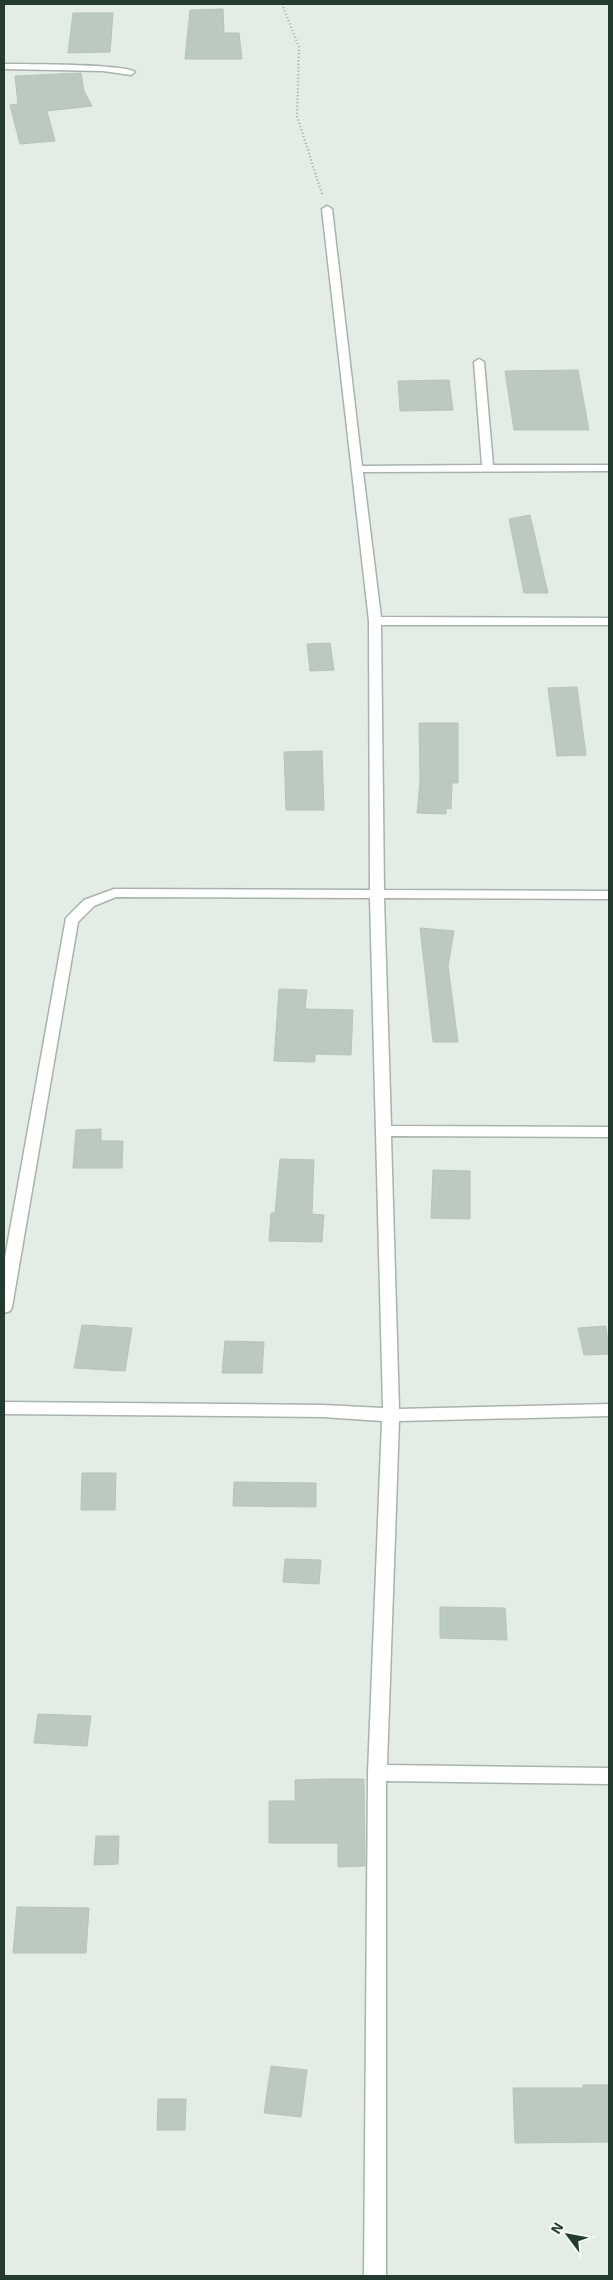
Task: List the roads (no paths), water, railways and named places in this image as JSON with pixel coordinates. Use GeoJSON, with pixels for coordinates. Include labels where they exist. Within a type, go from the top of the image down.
{"type":"FeatureCollection","features":[{"type":"Feature","properties":{"kind":"street"},"geometry":{"type":"LineString","coordinates":[[4,66],[80,70],[103,68],[132,72]]}},
{"type":"Feature","properties":{"kind":"street"},"geometry":{"type":"LineString","coordinates":[[327,209],[375,621],[378,896],[391,1415],[377,1773],[374,2276]]}},
{"type":"Feature","properties":{"kind":"street"},"geometry":{"type":"LineString","coordinates":[[479,362],[488,468]]}},
{"type":"Feature","properties":{"kind":"street"},"geometry":{"type":"LineString","coordinates":[[357,469],[609,468]]}},
{"type":"Feature","properties":{"kind":"street"},"geometry":{"type":"LineString","coordinates":[[375,621],[609,621]]}},
{"type":"Feature","properties":{"kind":"street"},"geometry":{"type":"LineString","coordinates":[[4,1307],[72,921],[88,903],[114,893],[378,896],[609,895]]}},
{"type":"Feature","properties":{"kind":"street"},"geometry":{"type":"LineString","coordinates":[[383,1131],[609,1132]]}},
{"type":"Feature","properties":{"kind":"street"},"geometry":{"type":"LineString","coordinates":[[4,1408],[323,1411],[391,1415],[609,1410]]}},
{"type":"Feature","properties":{"kind":"street"},"geometry":{"type":"LineString","coordinates":[[377,1773],[609,1776]]}}]}
